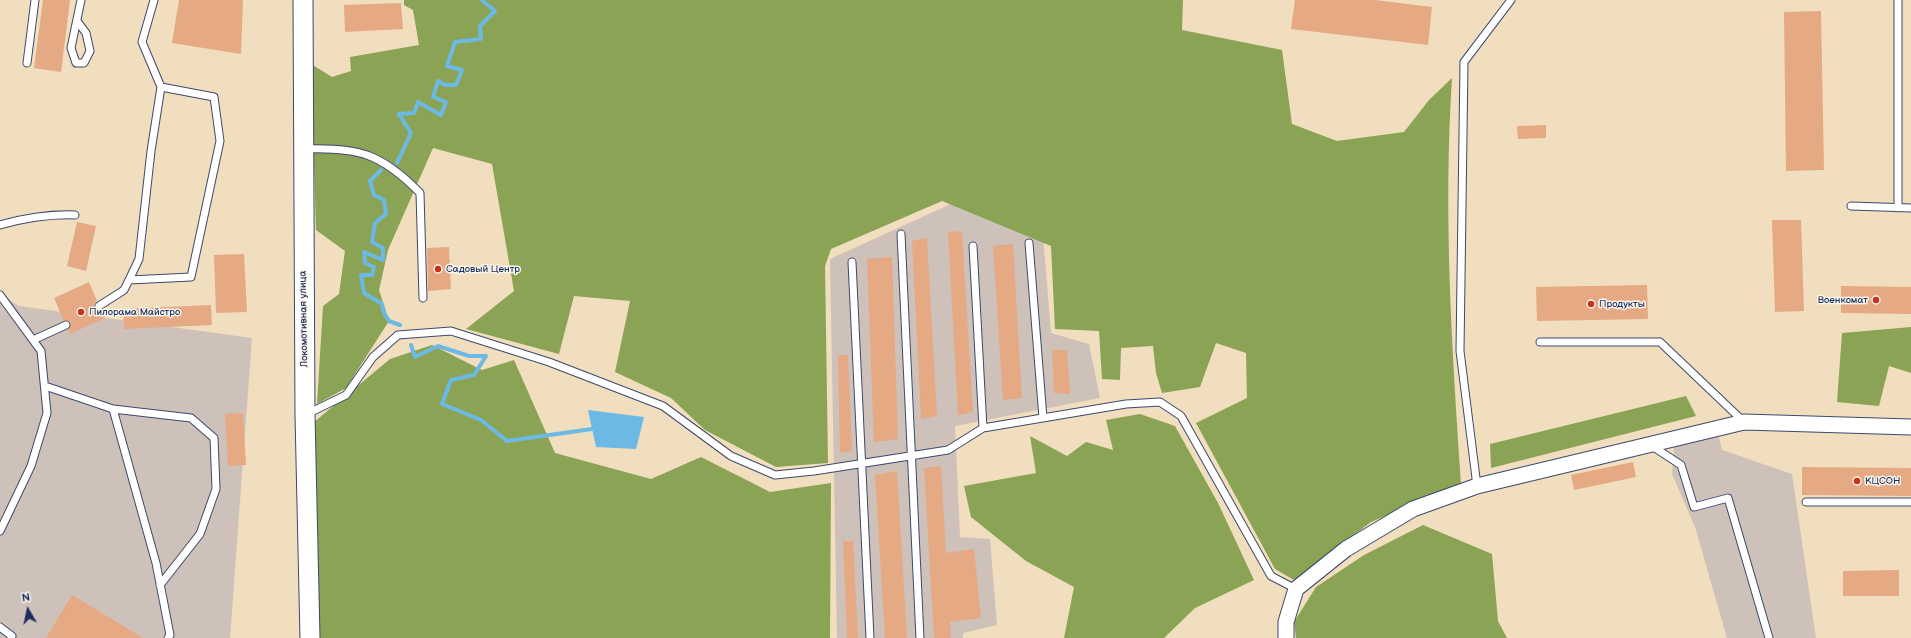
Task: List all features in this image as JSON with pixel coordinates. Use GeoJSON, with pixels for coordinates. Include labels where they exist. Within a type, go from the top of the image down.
{"type":"FeatureCollection","features":[{"type":"Feature","properties":{"kind":"street","name":"Локомотивная улица"},"geometry":{"type":"LineString","coordinates":[[303,0],[305,415],[309,636]]}},
{"type":"Feature","properties":{"kind":"street"},"geometry":{"type":"LineString","coordinates":[[1286,638],[1286,622],[1296,589],[1346,549],[1413,509],[1476,486],[1744,422],[1911,427]]}},
{"type":"Feature","properties":{"kind":"lane"},"geometry":{"type":"LineString","coordinates":[[27,63],[34,0]]}},
{"type":"Feature","properties":{"kind":"lane"},"geometry":{"type":"LineString","coordinates":[[77,21],[86,33],[90,51],[84,63],[76,62],[71,48],[81,0]]}},
{"type":"Feature","properties":{"kind":"lane"},"geometry":{"type":"LineString","coordinates":[[100,306],[124,290],[139,258],[151,151],[161,87],[142,42],[154,0]]}},
{"type":"Feature","properties":{"kind":"lane"},"geometry":{"type":"LineString","coordinates":[[1476,486],[1460,351],[1464,62],[1511,0]]}},
{"type":"Feature","properties":{"kind":"lane"},"geometry":{"type":"LineString","coordinates":[[1898,0],[1898,208]]}},
{"type":"Feature","properties":{"kind":"lane"},"geometry":{"type":"LineString","coordinates":[[129,280],[191,277],[220,141],[214,97],[161,87]]}},
{"type":"Feature","properties":{"kind":"lane"},"geometry":{"type":"LineString","coordinates":[[303,150],[354,150],[377,158],[403,176],[420,193],[423,298]]}},
{"type":"Feature","properties":{"kind":"lane"},"geometry":{"type":"LineString","coordinates":[[1851,206],[1911,208]]}},
{"type":"Feature","properties":{"kind":"lane"},"geometry":{"type":"LineString","coordinates":[[0,225],[29,217],[59,214],[75,215]]}},
{"type":"Feature","properties":{"kind":"lane"},"geometry":{"type":"LineString","coordinates":[[901,234],[920,638]]}},
{"type":"Feature","properties":{"kind":"lane"},"geometry":{"type":"LineString","coordinates":[[1029,243],[1043,418]]}},
{"type":"Feature","properties":{"kind":"lane"},"geometry":{"type":"LineString","coordinates":[[973,246],[983,428]]}},
{"type":"Feature","properties":{"kind":"lane"},"geometry":{"type":"LineString","coordinates":[[852,262],[863,464],[870,638]]}},
{"type":"Feature","properties":{"kind":"lane"},"geometry":{"type":"LineString","coordinates":[[0,295],[41,351],[47,413],[31,466],[0,531]]}},
{"type":"Feature","properties":{"kind":"lane"},"geometry":{"type":"LineString","coordinates":[[33,340],[66,325]]}},
{"type":"Feature","properties":{"kind":"lane"},"geometry":{"type":"LineString","coordinates":[[305,415],[346,395],[372,357],[398,335],[451,331],[549,362],[663,406],[731,456],[775,475],[863,464],[948,450],[983,428],[1126,404],[1160,402],[1181,416],[1271,576],[1296,589]]}},
{"type":"Feature","properties":{"kind":"lane"},"geometry":{"type":"LineString","coordinates":[[1540,342],[1660,342],[1744,422]]}},
{"type":"Feature","properties":{"kind":"lane"},"geometry":{"type":"LineString","coordinates":[[45,386],[114,410],[191,418],[214,438],[216,489],[200,534],[160,585]]}},
{"type":"Feature","properties":{"kind":"lane"},"geometry":{"type":"LineString","coordinates":[[114,410],[156,563],[170,634],[168,638]]}},
{"type":"Feature","properties":{"kind":"lane"},"geometry":{"type":"LineString","coordinates":[[1650,444],[1681,465],[1694,507],[1728,498],[1769,638]]}},
{"type":"Feature","properties":{"kind":"lane"},"geometry":{"type":"LineString","coordinates":[[1806,502],[1911,502]]}},
{"type":"Feature","properties":{"kind":"lane"},"geometry":{"type":"LineString","coordinates":[[0,627],[12,636],[11,638]]}},
{"type":"Feature","properties":{"kind":"shaded area"},"geometry":{"type":"Polygon","coordinates":[[[955,202],[1043,235],[1051,333],[1089,344],[1100,398],[955,426],[960,537],[990,539],[997,625],[963,633],[963,638],[837,638],[830,259],[955,202]]]}},
{"type":"Feature","properties":{"kind":"shaded area"},"geometry":{"type":"Polygon","coordinates":[[[0,294],[19,306],[252,338],[230,638],[0,638],[0,294]]]}},
{"type":"Feature","properties":{"kind":"shaded area"},"geometry":{"type":"Polygon","coordinates":[[[1718,434],[1722,450],[1792,474],[1816,638],[1727,638],[1695,527],[1672,474],[1674,447],[1718,434]]]}},
{"type":"Feature","properties":{"kind":"green space"},"geometry":{"type":"Polygon","coordinates":[[[404,0],[1183,0],[1182,30],[1282,50],[1292,124],[1337,141],[1404,132],[1429,100],[1452,78],[1448,180],[1450,281],[1461,484],[1371,522],[1294,580],[1275,569],[1196,423],[1247,398],[1246,353],[1216,343],[1200,387],[1162,393],[1156,373],[1153,346],[1121,348],[1120,380],[1102,379],[1099,331],[1055,329],[1051,246],[942,201],[831,249],[825,266],[828,463],[776,467],[705,430],[671,398],[615,372],[630,301],[574,296],[559,354],[466,329],[514,291],[492,164],[433,148],[388,250],[379,290],[389,321],[346,388],[317,404],[323,306],[339,294],[345,251],[316,230],[311,64],[332,77],[351,71],[350,57],[419,45],[413,10],[404,5],[404,0]]]}},
{"type":"Feature","properties":{"kind":"green space"},"geometry":{"type":"Polygon","coordinates":[[[1911,327],[1911,373],[1889,366],[1879,406],[1837,402],[1842,333],[1911,327]]]}},
{"type":"Feature","properties":{"kind":"green space"},"geometry":{"type":"Polygon","coordinates":[[[432,345],[482,370],[514,360],[555,453],[651,479],[701,457],[770,492],[831,483],[830,638],[310,638],[313,423],[390,359],[432,345]]]}},
{"type":"Feature","properties":{"kind":"green space"},"geometry":{"type":"Polygon","coordinates":[[[1686,396],[1696,416],[1491,468],[1490,444],[1686,396]]]}},
{"type":"Feature","properties":{"kind":"green space"},"geometry":{"type":"Polygon","coordinates":[[[1140,414],[1175,426],[1218,503],[1254,580],[1195,608],[1164,638],[1064,638],[1074,587],[1026,561],[971,517],[964,486],[1036,473],[1030,436],[1067,456],[1086,442],[1113,450],[1106,420],[1140,414]]]}},
{"type":"Feature","properties":{"kind":"green space"},"geometry":{"type":"Polygon","coordinates":[[[1423,525],[1492,554],[1498,621],[1507,638],[1296,638],[1294,622],[1316,587],[1364,555],[1423,525]]]}},
{"type":"Feature","properties":{"kind":"water"},"geometry":{"type":"Polygon","coordinates":[[[588,410],[644,417],[636,449],[596,447],[588,410]]]}},
{"type":"Feature","properties":{"kind":"building"},"geometry":{"type":"Polygon","coordinates":[[[43,0],[70,0],[61,72],[34,68],[43,0]]]}},
{"type":"Feature","properties":{"kind":"building"},"geometry":{"type":"Polygon","coordinates":[[[179,0],[243,0],[241,54],[172,43],[179,0]]]}},
{"type":"Feature","properties":{"kind":"building"},"geometry":{"type":"Polygon","coordinates":[[[1295,0],[1375,0],[1432,7],[1428,45],[1291,29],[1295,0]]]}},
{"type":"Feature","properties":{"kind":"building"},"geometry":{"type":"Polygon","coordinates":[[[401,3],[403,29],[345,32],[344,5],[401,3]]]}},
{"type":"Feature","properties":{"kind":"building"},"geometry":{"type":"Polygon","coordinates":[[[1821,11],[1824,170],[1786,171],[1784,12],[1821,11]]]}},
{"type":"Feature","properties":{"kind":"building"},"geometry":{"type":"Polygon","coordinates":[[[1546,125],[1546,138],[1518,139],[1517,126],[1546,125]]]}},
{"type":"Feature","properties":{"kind":"building"},"geometry":{"type":"Polygon","coordinates":[[[1772,220],[1801,220],[1804,311],[1775,312],[1772,220]]]}},
{"type":"Feature","properties":{"kind":"building"},"geometry":{"type":"Polygon","coordinates":[[[77,222],[96,226],[86,271],[67,266],[77,222]]]}},
{"type":"Feature","properties":{"kind":"building"},"geometry":{"type":"Polygon","coordinates":[[[962,231],[973,412],[958,415],[948,232],[962,231]]]}},
{"type":"Feature","properties":{"kind":"building"},"geometry":{"type":"Polygon","coordinates":[[[927,238],[937,416],[921,419],[912,241],[927,238]]]}},
{"type":"Feature","properties":{"kind":"building"},"geometry":{"type":"Polygon","coordinates":[[[1013,244],[1022,398],[1003,400],[993,246],[1013,244]]]}},
{"type":"Feature","properties":{"kind":"building","name":"Садовый Центр"},"geometry":{"type":"Polygon","coordinates":[[[449,247],[451,289],[428,291],[427,248],[449,247]]]}},
{"type":"Feature","properties":{"kind":"building"},"geometry":{"type":"Polygon","coordinates":[[[244,254],[247,312],[216,313],[214,255],[244,254]]]}},
{"type":"Feature","properties":{"kind":"building"},"geometry":{"type":"Polygon","coordinates":[[[892,257],[898,439],[874,442],[867,259],[892,257]]]}},
{"type":"Feature","properties":{"kind":"building","name":"Пилорама Майстро"},"geometry":{"type":"Polygon","coordinates":[[[89,282],[97,301],[94,304],[95,308],[97,311],[102,310],[105,318],[70,334],[68,330],[71,323],[69,321],[64,321],[54,298],[89,282]]]}},
{"type":"Feature","properties":{"kind":"building"},"geometry":{"type":"Polygon","coordinates":[[[1647,285],[1648,319],[1537,321],[1536,287],[1647,285]]]}},
{"type":"Feature","properties":{"kind":"building","name":"Военкомат"},"geometry":{"type":"Polygon","coordinates":[[[1841,286],[1911,287],[1911,314],[1841,313],[1841,286]]]}},
{"type":"Feature","properties":{"kind":"building"},"geometry":{"type":"Polygon","coordinates":[[[211,305],[212,325],[124,329],[123,309],[211,305]]]}},
{"type":"Feature","properties":{"kind":"building"},"geometry":{"type":"Polygon","coordinates":[[[1052,350],[1067,350],[1070,394],[1054,393],[1052,350]]]}},
{"type":"Feature","properties":{"kind":"building"},"geometry":{"type":"Polygon","coordinates":[[[838,355],[848,355],[852,451],[840,453],[838,355]]]}},
{"type":"Feature","properties":{"kind":"building"},"geometry":{"type":"Polygon","coordinates":[[[243,413],[246,465],[228,466],[225,414],[243,413]]]}},
{"type":"Feature","properties":{"kind":"building"},"geometry":{"type":"Polygon","coordinates":[[[1633,462],[1636,477],[1574,490],[1571,475],[1633,462]]]}},
{"type":"Feature","properties":{"kind":"building"},"geometry":{"type":"Polygon","coordinates":[[[941,466],[946,553],[974,549],[981,618],[950,622],[951,638],[934,638],[924,468],[941,466]]]}},
{"type":"Feature","properties":{"kind":"building","name":"КЦСОН"},"geometry":{"type":"Polygon","coordinates":[[[1802,467],[1911,468],[1911,496],[1802,495],[1802,467]]]}},
{"type":"Feature","properties":{"kind":"building"},"geometry":{"type":"Polygon","coordinates":[[[897,471],[907,638],[885,638],[875,475],[897,471]]]}},
{"type":"Feature","properties":{"kind":"building"},"geometry":{"type":"Polygon","coordinates":[[[843,541],[853,541],[858,638],[847,638],[843,541]]]}},
{"type":"Feature","properties":{"kind":"building"},"geometry":{"type":"Polygon","coordinates":[[[1899,570],[1899,596],[1843,596],[1843,571],[1899,570]]]}},
{"type":"Feature","properties":{"kind":"building"},"geometry":{"type":"Polygon","coordinates":[[[72,595],[143,638],[46,638],[72,595]]]}},
{"type":"Feature","properties":{"kind":"waterway"},"geometry":{"type":"LineString","coordinates":[[397,163],[411,133],[399,114],[414,113],[418,102],[441,115],[446,102],[433,97],[438,81],[445,85],[456,85],[462,70],[447,66],[455,42],[481,39],[480,26],[495,11],[482,0]]}},
{"type":"Feature","properties":{"kind":"waterway"},"geometry":{"type":"LineString","coordinates":[[381,170],[370,181],[374,195],[384,200],[386,214],[375,223],[372,242],[383,248],[383,260],[364,252],[365,263],[374,267],[372,275],[361,275],[364,293],[382,304],[384,313],[389,321],[400,325]]}},
{"type":"Feature","properties":{"kind":"waterway"},"geometry":{"type":"LineString","coordinates":[[411,345],[415,357],[438,346],[469,356],[486,356],[474,375],[451,380],[442,404],[481,420],[507,441],[592,429]]}},
{"type":"Feature","properties":{"kind":"place","name":"Садовый Центр"},"geometry":{"type":"Point","coordinates":[438,269]}},
{"type":"Feature","properties":{"kind":"place","name":"Военкомат"},"geometry":{"type":"Point","coordinates":[1876,300]}},
{"type":"Feature","properties":{"kind":"place","name":"Продукты"},"geometry":{"type":"Point","coordinates":[1591,304]}},
{"type":"Feature","properties":{"kind":"place","name":"Пилорама Майстро"},"geometry":{"type":"Point","coordinates":[81,312]}},
{"type":"Feature","properties":{"kind":"place","name":"КЦСОН"},"geometry":{"type":"Point","coordinates":[1857,481]}}]}
